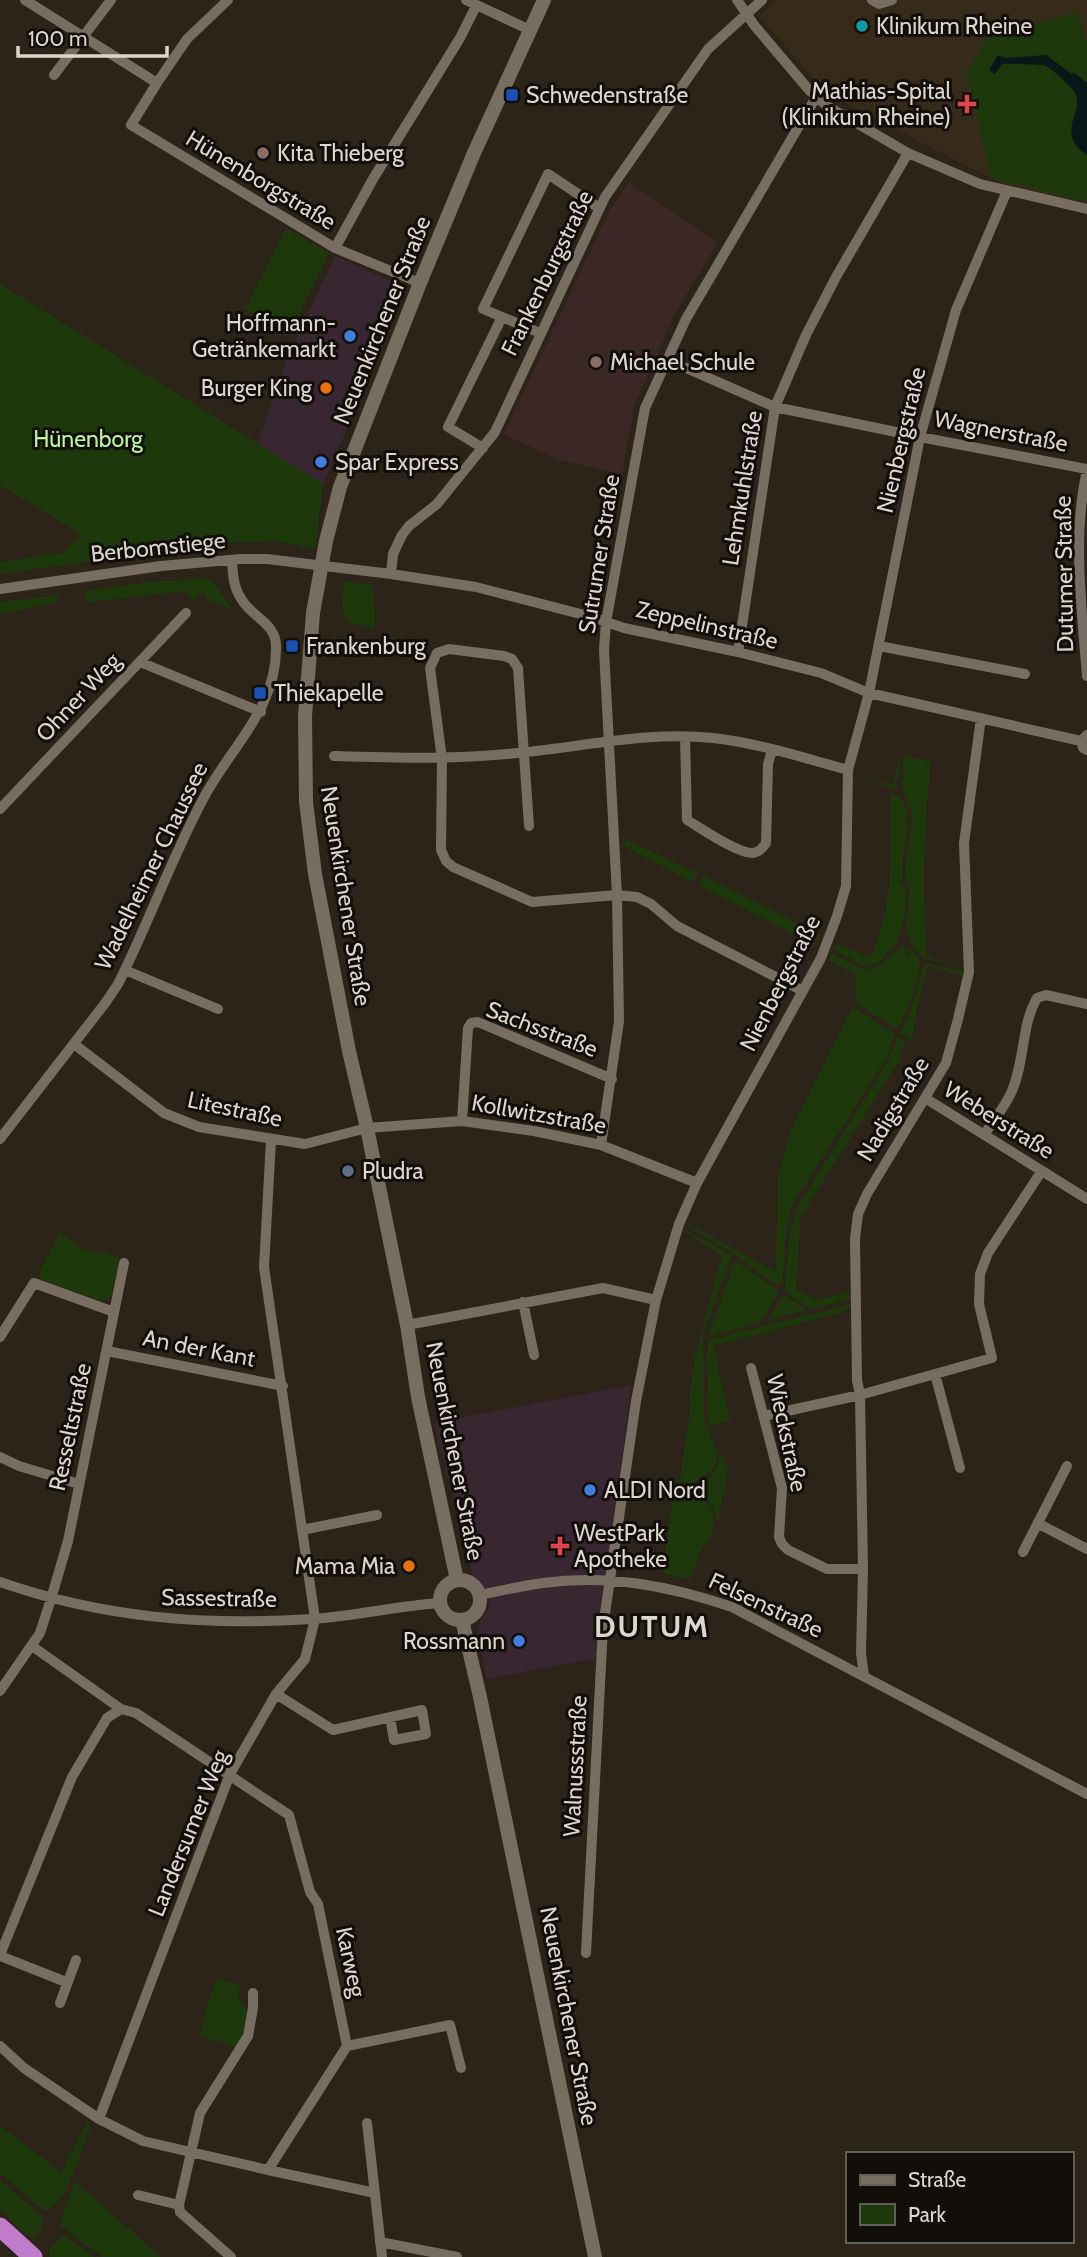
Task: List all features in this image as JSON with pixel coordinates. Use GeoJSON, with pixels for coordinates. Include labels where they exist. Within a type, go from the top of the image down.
{"type":"FeatureCollection","features":[{"type":"Feature","properties":{"kind":"highway"},"geometry":{"type":"LineString","coordinates":[[0,2227],[33,2257]]}},
{"type":"Feature","properties":{"kind":"street"},"geometry":{"type":"LineString","coordinates":[[25,0],[157,83]]}},
{"type":"Feature","properties":{"kind":"street"},"geometry":{"type":"LineString","coordinates":[[54,75],[111,0]]}},
{"type":"Feature","properties":{"kind":"street","name":"Hünenborgstraße"},"geometry":{"type":"LineString","coordinates":[[228,0],[187,39],[131,125],[335,248],[420,283]]}},
{"type":"Feature","properties":{"kind":"street","name":"Neuenkirchener Straße"},"geometry":{"type":"LineString","coordinates":[[457,1580],[418,1397],[407,1325],[315,874],[306,802],[304,736],[307,668],[321,566],[340,487],[474,153],[544,0]]}},
{"type":"Feature","properties":{"kind":"street"},"geometry":{"type":"LineString","coordinates":[[737,0],[816,97],[827,106],[908,153],[980,184],[1087,209]]}},
{"type":"Feature","properties":{"kind":"street","name":"Frankenburgstraße"},"geometry":{"type":"LineString","coordinates":[[391,575],[393,554],[402,535],[437,504],[495,432],[599,208],[708,49],[762,0]]}},
{"type":"Feature","properties":{"kind":"street"},"geometry":{"type":"LineString","coordinates":[[872,0],[879,4],[892,0]]}},
{"type":"Feature","properties":{"kind":"street"},"geometry":{"type":"LineString","coordinates":[[335,248],[373,179],[460,38],[471,3],[530,30]]}},
{"type":"Feature","properties":{"kind":"street","name":"Sutrumer Straße"},"geometry":{"type":"LineString","coordinates":[[601,1145],[619,1021],[617,895],[604,650],[606,622],[645,408],[686,318],[816,97]]}},
{"type":"Feature","properties":{"kind":"street","name":"Lehmkuhlstraße"},"geometry":{"type":"LineString","coordinates":[[738,652],[775,407],[806,335],[836,277],[908,153]]}},
{"type":"Feature","properties":{"kind":"street"},"geometry":{"type":"LineString","coordinates":[[540,333],[483,309],[548,174],[599,208]]}},
{"type":"Feature","properties":{"kind":"street","name":"Nienbergstraße"},"geometry":{"type":"LineString","coordinates":[[609,1580],[636,1401],[656,1300],[679,1224],[697,1184],[821,958],[846,886],[848,770],[869,693],[920,438],[956,310],[1007,191]]}},
{"type":"Feature","properties":{"kind":"street"},"geometry":{"type":"LineString","coordinates":[[484,448],[448,428],[502,317]]}},
{"type":"Feature","properties":{"kind":"street","name":"Wagnerstraße"},"geometry":{"type":"LineString","coordinates":[[668,360],[775,407],[1087,470]]}},
{"type":"Feature","properties":{"kind":"street","name":"Dutumer Straße"},"geometry":{"type":"LineString","coordinates":[[1087,470],[1082,493],[1087,676]]}},
{"type":"Feature","properties":{"kind":"street","name":"Berbomstiege"},"geometry":{"type":"LineString","coordinates":[[0,589],[161,566],[232,560],[267,559],[321,566]]}},
{"type":"Feature","properties":{"kind":"street","name":"Wadelheimer Chaussee"},"geometry":{"type":"LineString","coordinates":[[0,1139],[106,1002],[125,970],[202,800],[232,751],[261,712],[271,688],[276,642],[270,628],[243,603],[233,585],[232,560]]}},
{"type":"Feature","properties":{"kind":"street","name":"Zeppelinstraße"},"geometry":{"type":"LineString","coordinates":[[321,566],[476,587],[624,628],[821,673],[869,693],[1085,742]]}},
{"type":"Feature","properties":{"kind":"street","name":"Ohner Weg"},"geometry":{"type":"LineString","coordinates":[[0,810],[186,613]]}},
{"type":"Feature","properties":{"kind":"street"},"geometry":{"type":"LineString","coordinates":[[879,646],[1025,674]]}},
{"type":"Feature","properties":{"kind":"street"},"geometry":{"type":"LineString","coordinates":[[529,826],[526,752],[518,668],[512,659],[504,656],[449,649],[437,653],[430,668],[442,759],[441,850],[446,861],[453,867],[532,902],[617,895],[637,897],[651,904],[677,926],[803,991]]}},
{"type":"Feature","properties":{"kind":"street"},"geometry":{"type":"LineString","coordinates":[[140,662],[261,712]]}},
{"type":"Feature","properties":{"kind":"street","name":"Nadigstraße"},"geometry":{"type":"LineString","coordinates":[[863,1676],[860,1395],[857,1380],[855,1284],[858,1214],[867,1194],[946,1063],[969,972],[964,843],[981,718]]}},
{"type":"Feature","properties":{"kind":"street"},"geometry":{"type":"LineString","coordinates":[[685,737],[687,820],[742,850],[753,853],[762,849],[766,843],[768,764],[772,750]]}},
{"type":"Feature","properties":{"kind":"street"},"geometry":{"type":"LineString","coordinates":[[334,757],[442,759],[608,741],[685,737],[713,738],[848,770]]}},
{"type":"Feature","properties":{"kind":"street"},"geometry":{"type":"LineString","coordinates":[[125,970],[218,1009]]}},
{"type":"Feature","properties":{"kind":"street"},"geometry":{"type":"LineString","coordinates":[[984,1135],[1011,1094],[1032,1007],[1037,998],[1046,995],[1087,1004]]}},
{"type":"Feature","properties":{"kind":"street","name":"Sachsstraße"},"geometry":{"type":"LineString","coordinates":[[462,1121],[468,1028],[471,1023],[478,1022],[612,1079]]}},
{"type":"Feature","properties":{"kind":"street","name":"Litestraße"},"geometry":{"type":"LineString","coordinates":[[74,1044],[164,1113],[199,1127],[305,1144],[367,1128]]}},
{"type":"Feature","properties":{"kind":"street","name":"Weberstraße"},"geometry":{"type":"LineString","coordinates":[[925,1098],[1087,1199]]}},
{"type":"Feature","properties":{"kind":"street","name":"Kollwitzstraße"},"geometry":{"type":"LineString","coordinates":[[367,1128],[462,1121],[534,1130],[601,1145],[697,1184]]}},
{"type":"Feature","properties":{"kind":"street","name":"Landersumer Weg"},"geometry":{"type":"LineString","coordinates":[[99,2119],[230,1774],[276,1694],[305,1659],[315,1619],[264,1267],[271,1140]]}},
{"type":"Feature","properties":{"kind":"street"},"geometry":{"type":"LineString","coordinates":[[764,1416],[860,1395],[992,1358],[979,1304],[980,1274],[988,1253],[1041,1172]]}},
{"type":"Feature","properties":{"kind":"street","name":"Resseltstraße"},"geometry":{"type":"LineString","coordinates":[[0,1691],[40,1633],[68,1541],[124,1262]]}},
{"type":"Feature","properties":{"kind":"street"},"geometry":{"type":"LineString","coordinates":[[0,1337],[34,1283],[114,1312]]}},
{"type":"Feature","properties":{"kind":"street"},"geometry":{"type":"LineString","coordinates":[[407,1325],[603,1288],[656,1300]]}},
{"type":"Feature","properties":{"kind":"street"},"geometry":{"type":"LineString","coordinates":[[523,1302],[534,1355]]}},
{"type":"Feature","properties":{"kind":"street","name":"An der Kant"},"geometry":{"type":"LineString","coordinates":[[107,1351],[283,1386]]}},
{"type":"Feature","properties":{"kind":"street","name":"Wieckstraße"},"geometry":{"type":"LineString","coordinates":[[751,1368],[782,1488],[779,1536],[782,1544],[788,1550],[827,1569],[863,1569]]}},
{"type":"Feature","properties":{"kind":"street"},"geometry":{"type":"LineString","coordinates":[[935,1374],[960,1468]]}},
{"type":"Feature","properties":{"kind":"street"},"geometry":{"type":"LineString","coordinates":[[0,1457],[19,1466],[79,1484]]}},
{"type":"Feature","properties":{"kind":"street"},"geometry":{"type":"LineString","coordinates":[[1023,1552],[1067,1466]]}},
{"type":"Feature","properties":{"kind":"street"},"geometry":{"type":"LineString","coordinates":[[302,1530],[377,1515]]}},
{"type":"Feature","properties":{"kind":"street"},"geometry":{"type":"LineString","coordinates":[[1039,1524],[1087,1549]]}},
{"type":"Feature","properties":{"kind":"street"},"geometry":{"type":"LineString","coordinates":[[457,1580],[471,1583],[479,1595],[476,1611],[462,1619],[448,1616],[440,1603],[444,1588],[457,1580]]}},
{"type":"Feature","properties":{"kind":"street","name":"Felsenstraße"},"geometry":{"type":"LineString","coordinates":[[479,1595],[545,1583],[609,1580],[690,1593],[732,1607],[1087,1794]]}},
{"type":"Feature","properties":{"kind":"street","name":"Walnussstraße"},"geometry":{"type":"LineString","coordinates":[[586,1953],[603,1627],[609,1580]]}},
{"type":"Feature","properties":{"kind":"street","name":"Sassestraße"},"geometry":{"type":"LineString","coordinates":[[0,1582],[51,1599],[133,1615],[186,1621],[315,1619],[440,1603]]}},
{"type":"Feature","properties":{"kind":"street","name":"Neuenkirchener Straße"},"geometry":{"type":"LineString","coordinates":[[462,1619],[595,2257]]}},
{"type":"Feature","properties":{"kind":"street","name":"Karweg"},"geometry":{"type":"LineString","coordinates":[[32,1646],[121,1709],[136,1713],[289,1815],[310,1892],[318,1904],[348,2046]]}},
{"type":"Feature","properties":{"kind":"street"},"geometry":{"type":"LineString","coordinates":[[276,1694],[332,1730],[390,1717]]}},
{"type":"Feature","properties":{"kind":"street"},"geometry":{"type":"LineString","coordinates":[[66,1982],[0,1956],[72,1777],[107,1718],[121,1709]]}},
{"type":"Feature","properties":{"kind":"street"},"geometry":{"type":"LineString","coordinates":[[60,2003],[76,1960]]}},
{"type":"Feature","properties":{"kind":"street"},"geometry":{"type":"LineString","coordinates":[[231,2257],[180,2212],[179,2205],[200,2113],[248,2036],[253,1993]]}},
{"type":"Feature","properties":{"kind":"street"},"geometry":{"type":"LineString","coordinates":[[268,2170],[348,2046],[450,2025],[461,2068]]}},
{"type":"Feature","properties":{"kind":"street"},"geometry":{"type":"LineString","coordinates":[[0,2046],[24,2068],[99,2119],[143,2141],[374,2193]]}},
{"type":"Feature","properties":{"kind":"street"},"geometry":{"type":"LineString","coordinates":[[367,2123],[382,2257]]}},
{"type":"Feature","properties":{"kind":"street"},"geometry":{"type":"LineString","coordinates":[[138,2196],[179,2205]]}},
{"type":"Feature","properties":{"kind":"street"},"geometry":{"type":"LineString","coordinates":[[380,2242],[457,2257]]}},
{"type":"Feature","properties":{"kind":"shaded area","name":"Mathias-Spital (Klinikum Rheine)"},"geometry":{"type":"Polygon","coordinates":[[[775,0],[1087,0],[1087,203],[1000,183],[826,93],[759,16],[775,0]]]}},
{"type":"Feature","properties":{"kind":"shaded area"},"geometry":{"type":"Polygon","coordinates":[[[998,55],[1005,58],[1046,55],[1087,83],[1087,155],[1078,147],[1071,132],[1077,102],[1071,88],[1044,65],[1002,64],[995,74],[989,70],[998,55]]]}},
{"type":"Feature","properties":{"kind":"shaded area","name":"Michael Schule"},"geometry":{"type":"Polygon","coordinates":[[[629,182],[718,242],[673,317],[634,407],[622,474],[559,460],[504,434],[610,209],[629,182]]]}},
{"type":"Feature","properties":{"kind":"shaded area"},"geometry":{"type":"Polygon","coordinates":[[[335,256],[407,288],[322,487],[257,444],[288,357],[335,256]]]}},
{"type":"Feature","properties":{"kind":"shaded area"},"geometry":{"type":"Polygon","coordinates":[[[631,1385],[597,1658],[487,1679],[477,1633],[490,1606],[486,1589],[474,1580],[434,1423],[631,1385]]]}},
{"type":"Feature","properties":{"kind":"green space"},"geometry":{"type":"Polygon","coordinates":[[[1078,12],[1087,43],[1087,202],[991,178],[967,73],[987,38],[1078,12]]]}},
{"type":"Feature","properties":{"kind":"green space"},"geometry":{"type":"Polygon","coordinates":[[[286,228],[329,253],[290,334],[245,309],[286,228]]]}},
{"type":"Feature","properties":{"kind":"green space","name":"Hünenborg"},"geometry":{"type":"Polygon","coordinates":[[[0,284],[323,484],[315,548],[274,541],[223,543],[0,574],[0,562],[63,553],[81,534],[0,485],[0,284]]]}},
{"type":"Feature","properties":{"kind":"green space"},"geometry":{"type":"Polygon","coordinates":[[[211,579],[232,609],[205,599],[207,597],[202,592],[195,600],[183,591],[89,602],[86,600],[85,591],[159,581],[211,579]]]}},
{"type":"Feature","properties":{"kind":"green space"},"geometry":{"type":"Polygon","coordinates":[[[344,581],[372,585],[375,623],[373,629],[350,623],[346,619],[342,604],[344,581]]]}},
{"type":"Feature","properties":{"kind":"green space"},"geometry":{"type":"Polygon","coordinates":[[[59,595],[56,603],[0,614],[0,602],[59,595]]]}},
{"type":"Feature","properties":{"kind":"green space"},"geometry":{"type":"Polygon","coordinates":[[[904,755],[931,762],[924,859],[926,957],[963,967],[925,959],[908,936],[906,922],[910,893],[905,867],[913,821],[903,792],[904,755]]]}},
{"type":"Feature","properties":{"kind":"green space"},"geometry":{"type":"Polygon","coordinates":[[[900,758],[899,779],[896,779],[896,784],[899,784],[895,789],[854,775],[892,785],[900,758]]]}},
{"type":"Feature","properties":{"kind":"green space"},"geometry":{"type":"Polygon","coordinates":[[[890,793],[901,798],[907,818],[903,880],[900,881],[901,886],[904,885],[905,910],[899,937],[891,951],[885,952],[887,955],[877,963],[865,966],[833,949],[835,945],[871,957],[879,937],[890,876],[890,793]]]}},
{"type":"Feature","properties":{"kind":"green space"},"geometry":{"type":"Polygon","coordinates":[[[627,840],[699,874],[693,881],[689,880],[622,845],[627,840]]]}},
{"type":"Feature","properties":{"kind":"green space"},"geometry":{"type":"Polygon","coordinates":[[[703,876],[821,935],[819,941],[791,933],[706,889],[700,883],[703,876]]]}},
{"type":"Feature","properties":{"kind":"green space"},"geometry":{"type":"Polygon","coordinates":[[[901,947],[908,948],[904,953],[908,956],[910,949],[916,955],[919,968],[908,1007],[896,1029],[856,1003],[855,974],[828,960],[831,954],[834,954],[864,969],[870,969],[901,947]]]}},
{"type":"Feature","properties":{"kind":"green space"},"geometry":{"type":"Polygon","coordinates":[[[929,964],[965,972],[963,976],[928,966],[912,1040],[901,1033],[901,1030],[910,1014],[924,966],[929,964]]]}},
{"type":"Feature","properties":{"kind":"green space"},"geometry":{"type":"Polygon","coordinates":[[[853,1007],[894,1033],[888,1055],[791,1207],[787,1221],[782,1283],[777,1285],[725,1248],[687,1226],[688,1224],[776,1272],[778,1177],[789,1135],[853,1007]]]}},
{"type":"Feature","properties":{"kind":"green space"},"geometry":{"type":"Polygon","coordinates":[[[898,1036],[906,1041],[900,1051],[900,1059],[800,1218],[796,1289],[817,1300],[849,1292],[852,1298],[813,1309],[788,1294],[785,1288],[791,1229],[796,1209],[888,1062],[898,1036]]]}},
{"type":"Feature","properties":{"kind":"green space"},"geometry":{"type":"Polygon","coordinates":[[[686,1230],[731,1255],[703,1334],[704,1421],[717,1449],[716,1462],[712,1470],[689,1486],[642,1478],[680,1481],[695,1356],[722,1256],[685,1232],[686,1230]]]}},
{"type":"Feature","properties":{"kind":"green space"},"geometry":{"type":"Polygon","coordinates":[[[60,1232],[82,1249],[120,1257],[110,1298],[101,1301],[42,1280],[39,1272],[60,1232]]]}},
{"type":"Feature","properties":{"kind":"green space"},"geometry":{"type":"Polygon","coordinates":[[[735,1261],[779,1293],[760,1322],[708,1337],[735,1261]]]}},
{"type":"Feature","properties":{"kind":"green space"},"geometry":{"type":"Polygon","coordinates":[[[784,1295],[807,1310],[768,1320],[784,1295]]]}},
{"type":"Feature","properties":{"kind":"green space"},"geometry":{"type":"Polygon","coordinates":[[[851,1304],[852,1307],[840,1313],[713,1346],[730,1421],[709,1425],[709,1340],[851,1304]]]}},
{"type":"Feature","properties":{"kind":"green space"},"geometry":{"type":"Polygon","coordinates":[[[721,1453],[728,1469],[718,1522],[710,1502],[694,1488],[712,1474],[721,1453]]]}},
{"type":"Feature","properties":{"kind":"green space"},"geometry":{"type":"Polygon","coordinates":[[[636,1483],[661,1485],[688,1491],[708,1505],[713,1515],[713,1530],[690,1579],[662,1573],[675,1489],[636,1483]]]}},
{"type":"Feature","properties":{"kind":"green space"},"geometry":{"type":"Polygon","coordinates":[[[216,1979],[240,1985],[238,1997],[248,2014],[243,2036],[236,2048],[199,2035],[216,1979]]]}},
{"type":"Feature","properties":{"kind":"green space"},"geometry":{"type":"Polygon","coordinates":[[[88,2120],[90,2129],[69,2184],[63,2197],[47,2211],[0,2173],[0,2126],[61,2172],[88,2120]]]}},
{"type":"Feature","properties":{"kind":"green space"},"geometry":{"type":"Polygon","coordinates":[[[0,2180],[43,2217],[42,2227],[35,2239],[26,2235],[0,2209],[0,2180]]]}},
{"type":"Feature","properties":{"kind":"green space"},"geometry":{"type":"Polygon","coordinates":[[[75,2181],[161,2257],[102,2257],[60,2225],[75,2181]]]}},
{"type":"Feature","properties":{"kind":"green space"},"geometry":{"type":"Polygon","coordinates":[[[63,2235],[94,2257],[52,2257],[49,2249],[63,2235]]]}},
{"type":"Feature","properties":{"kind":"place","name":"Klinikum Rheine"},"geometry":{"type":"Point","coordinates":[862,26]}},
{"type":"Feature","properties":{"kind":"place","name":"Schwedenstraße"},"geometry":{"type":"Point","coordinates":[512,95]}},
{"type":"Feature","properties":{"kind":"place","name":"Mathias-Spital (Klinikum Rheine)"},"geometry":{"type":"Point","coordinates":[967,104]}},
{"type":"Feature","properties":{"kind":"place","name":"Kita Thieberg"},"geometry":{"type":"Point","coordinates":[263,153]}},
{"type":"Feature","properties":{"kind":"place","name":"Hoffmann- Getränkemarkt"},"geometry":{"type":"Point","coordinates":[350,336]}},
{"type":"Feature","properties":{"kind":"place","name":"Michael Schule"},"geometry":{"type":"Point","coordinates":[596,362]}},
{"type":"Feature","properties":{"kind":"place","name":"Burger King"},"geometry":{"type":"Point","coordinates":[326,388]}},
{"type":"Feature","properties":{"kind":"place","name":"Spar Express"},"geometry":{"type":"Point","coordinates":[321,462]}},
{"type":"Feature","properties":{"kind":"place","name":"Frankenburg"},"geometry":{"type":"Point","coordinates":[292,646]}},
{"type":"Feature","properties":{"kind":"place","name":"Thiekapelle"},"geometry":{"type":"Point","coordinates":[260,693]}},
{"type":"Feature","properties":{"kind":"place","name":"Pludra"},"geometry":{"type":"Point","coordinates":[348,1171]}},
{"type":"Feature","properties":{"kind":"place","name":"ALDI Nord"},"geometry":{"type":"Point","coordinates":[590,1490]}},
{"type":"Feature","properties":{"kind":"place","name":"WestPark Apotheke"},"geometry":{"type":"Point","coordinates":[560,1546]}},
{"type":"Feature","properties":{"kind":"place","name":"Mama Mia"},"geometry":{"type":"Point","coordinates":[409,1566]}},
{"type":"Feature","properties":{"kind":"place","name":"Rossmann"},"geometry":{"type":"Point","coordinates":[519,1641]}},
{"type":"Feature","properties":{"kind":"district","name":"DUTUM"},"geometry":{"type":"Point","coordinates":[652,1627]}}]}
